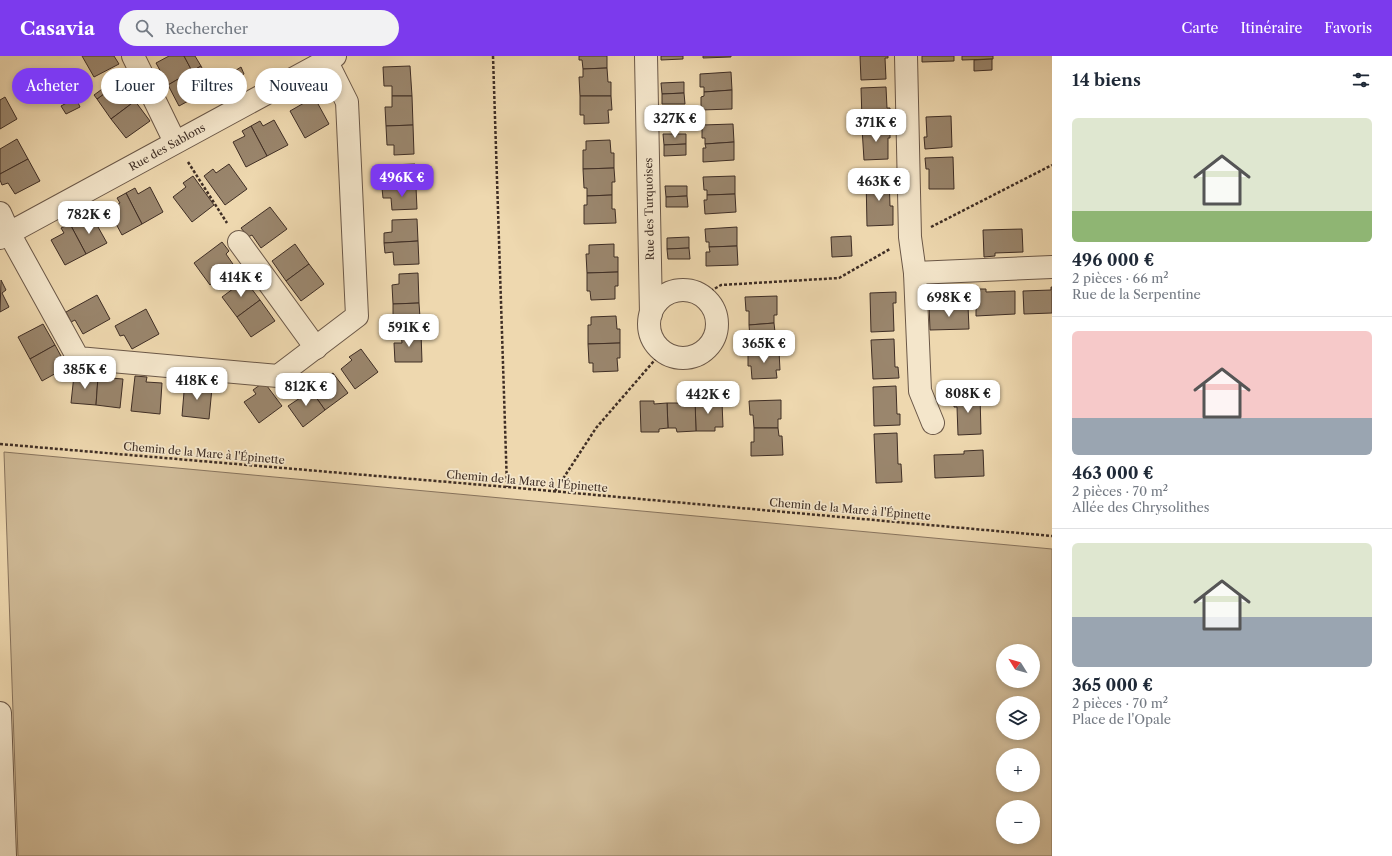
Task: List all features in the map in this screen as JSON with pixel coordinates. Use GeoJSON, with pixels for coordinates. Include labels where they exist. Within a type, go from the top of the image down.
{"type":"FeatureCollection","features":[{"type":"Feature","properties":{"kind":"street"},"geometry":{"type":"LineString","coordinates":[[133,56],[175,142]]}},
{"type":"Feature","properties":{"kind":"street","name":"Rue des Turquoises"},"geometry":{"type":"LineString","coordinates":[[646,56],[650,314]]}},
{"type":"Feature","properties":{"kind":"street"},"geometry":{"type":"LineString","coordinates":[[906,56],[910,237],[915,273],[920,392],[933,423]]}},
{"type":"Feature","properties":{"kind":"street"},"geometry":{"type":"LineString","coordinates":[[0,213],[5,236],[78,358],[278,376],[358,316],[347,102],[328,57]]}},
{"type":"Feature","properties":{"kind":"street","name":"Rue des Sablons"},"geometry":{"type":"LineString","coordinates":[[5,236],[328,57]]}},
{"type":"Feature","properties":{"kind":"street"},"geometry":{"type":"LineString","coordinates":[[239,242],[316,348]]}},
{"type":"Feature","properties":{"kind":"street"},"geometry":{"type":"LineString","coordinates":[[915,273],[1052,267]]}},
{"type":"Feature","properties":{"kind":"street"},"geometry":{"type":"LineString","coordinates":[[690,291],[700,298],[711,304],[715,313],[717,324],[715,334],[710,345],[698,355],[687,358],[669,356],[652,338],[649,327],[650,314],[660,299],[672,292],[690,291]]}},
{"type":"Feature","properties":{"kind":"street"},"geometry":{"type":"LineString","coordinates":[[0,713],[5,856]]}},
{"type":"Feature","properties":{"kind":"path"},"geometry":{"type":"LineString","coordinates":[[493,56],[507,487]]}},
{"type":"Feature","properties":{"kind":"path"},"geometry":{"type":"LineString","coordinates":[[175,142],[239,242]]}},
{"type":"Feature","properties":{"kind":"path"},"geometry":{"type":"LineString","coordinates":[[700,298],[721,286],[839,278],[910,237],[1052,165]]}},
{"type":"Feature","properties":{"kind":"path"},"geometry":{"type":"LineString","coordinates":[[555,491],[596,428],[664,349]]}},
{"type":"Feature","properties":{"kind":"path","name":"Chemin de la Mare à l'Épinette"},"geometry":{"type":"LineString","coordinates":[[0,444],[555,491],[1052,536]]}},
{"type":"Feature","properties":{"kind":"shaded area"},"geometry":{"type":"Polygon","coordinates":[[[4,452],[1052,549],[1052,856],[18,856],[4,452]]]}},
{"type":"Feature","properties":{"kind":"building"},"geometry":{"type":"Polygon","coordinates":[[[82,56],[114,56],[119,64],[111,68],[101,68],[101,73],[94,77],[93,68],[89,68],[82,56]]]}},
{"type":"Feature","properties":{"kind":"building"},"geometry":{"type":"Polygon","coordinates":[[[169,56],[184,56],[190,68],[177,68],[177,80],[169,84],[169,68],[159,68],[156,63],[169,56]]]}},
{"type":"Feature","properties":{"kind":"building"},"geometry":{"type":"Polygon","coordinates":[[[184,56],[195,56],[201,66],[197,68],[190,68],[184,56]]]}},
{"type":"Feature","properties":{"kind":"building"},"geometry":{"type":"Polygon","coordinates":[[[579,56],[607,56],[607,68],[583,69],[582,60],[579,60],[579,56]]]}},
{"type":"Feature","properties":{"kind":"building"},"geometry":{"type":"Polygon","coordinates":[[[661,56],[683,56],[683,59],[661,60],[661,56]]]}},
{"type":"Feature","properties":{"kind":"building"},"geometry":{"type":"Polygon","coordinates":[[[703,56],[731,56],[731,57],[703,58],[703,56]]]}},
{"type":"Feature","properties":{"kind":"building"},"geometry":{"type":"Polygon","coordinates":[[[860,56],[888,56],[888,58],[885,58],[886,79],[861,80],[860,56]]]}},
{"type":"Feature","properties":{"kind":"building"},"geometry":{"type":"Polygon","coordinates":[[[922,56],[954,56],[954,61],[922,62],[922,56]]]}},
{"type":"Feature","properties":{"kind":"building"},"geometry":{"type":"Polygon","coordinates":[[[962,56],[993,56],[993,59],[962,60],[962,56]]]}},
{"type":"Feature","properties":{"kind":"building"},"geometry":{"type":"Polygon","coordinates":[[[992,59],[992,70],[974,71],[974,60],[992,59]]]}},
{"type":"Feature","properties":{"kind":"building"},"geometry":{"type":"Polygon","coordinates":[[[410,66],[412,96],[392,96],[392,86],[384,86],[383,67],[410,66]]]}},
{"type":"Feature","properties":{"kind":"building"},"geometry":{"type":"Polygon","coordinates":[[[607,68],[608,82],[611,82],[611,96],[580,96],[579,77],[583,77],[583,69],[607,68]]]}},
{"type":"Feature","properties":{"kind":"building"},"geometry":{"type":"Polygon","coordinates":[[[731,72],[732,90],[704,92],[704,87],[700,87],[700,74],[731,72]]]}},
{"type":"Feature","properties":{"kind":"building"},"geometry":{"type":"Polygon","coordinates":[[[177,80],[177,102],[169,87],[169,84],[177,80]]]}},
{"type":"Feature","properties":{"kind":"building"},"geometry":{"type":"Polygon","coordinates":[[[684,82],[684,93],[662,94],[661,83],[684,82]]]}},
{"type":"Feature","properties":{"kind":"building"},"geometry":{"type":"Polygon","coordinates":[[[886,87],[887,108],[890,108],[890,119],[862,120],[861,88],[886,87]]]}},
{"type":"Feature","properties":{"kind":"building"},"geometry":{"type":"Polygon","coordinates":[[[101,90],[101,96],[97,99],[94,95],[101,90]]]}},
{"type":"Feature","properties":{"kind":"building"},"geometry":{"type":"Polygon","coordinates":[[[732,90],[732,109],[701,110],[701,97],[704,96],[704,92],[732,90]]]}},
{"type":"Feature","properties":{"kind":"building"},"geometry":{"type":"Polygon","coordinates":[[[684,93],[685,104],[662,104],[662,94],[684,93]]]}},
{"type":"Feature","properties":{"kind":"building"},"geometry":{"type":"Polygon","coordinates":[[[101,96],[101,104],[131,104],[111,119],[97,99],[101,96]]]}},
{"type":"Feature","properties":{"kind":"building"},"geometry":{"type":"Polygon","coordinates":[[[392,96],[412,96],[413,125],[386,126],[385,107],[392,107],[392,96]]]}},
{"type":"Feature","properties":{"kind":"building"},"geometry":{"type":"Polygon","coordinates":[[[580,96],[611,96],[612,110],[608,110],[609,123],[584,124],[584,115],[580,115],[580,96]]]}},
{"type":"Feature","properties":{"kind":"building"},"geometry":{"type":"Polygon","coordinates":[[[5,97],[17,119],[0,129],[0,100],[5,97]]]}},
{"type":"Feature","properties":{"kind":"building"},"geometry":{"type":"Polygon","coordinates":[[[65,104],[79,104],[80,107],[66,114],[61,106],[65,104]]]}},
{"type":"Feature","properties":{"kind":"building"},"geometry":{"type":"Polygon","coordinates":[[[131,104],[137,104],[150,121],[126,138],[111,119],[131,104]]]}},
{"type":"Feature","properties":{"kind":"building"},"geometry":{"type":"Polygon","coordinates":[[[302,104],[318,104],[329,124],[305,138],[290,111],[302,104]]]}},
{"type":"Feature","properties":{"kind":"building"},"geometry":{"type":"Polygon","coordinates":[[[951,116],[952,147],[925,149],[924,137],[927,137],[926,117],[951,116]]]}},
{"type":"Feature","properties":{"kind":"building"},"geometry":{"type":"Polygon","coordinates":[[[274,120],[288,145],[267,156],[251,126],[260,121],[263,126],[274,120]]]}},
{"type":"Feature","properties":{"kind":"building"},"geometry":{"type":"Polygon","coordinates":[[[733,124],[734,142],[705,144],[705,138],[702,138],[702,125],[733,124]]]}},
{"type":"Feature","properties":{"kind":"building"},"geometry":{"type":"Polygon","coordinates":[[[413,125],[414,154],[394,155],[394,145],[387,145],[386,126],[413,125]]]}},
{"type":"Feature","properties":{"kind":"building"},"geometry":{"type":"Polygon","coordinates":[[[251,126],[267,156],[246,167],[233,142],[245,136],[242,131],[251,126]]]}},
{"type":"Feature","properties":{"kind":"building"},"geometry":{"type":"Polygon","coordinates":[[[890,127],[890,138],[888,138],[888,159],[864,160],[862,128],[890,127]]]}},
{"type":"Feature","properties":{"kind":"building"},"geometry":{"type":"Polygon","coordinates":[[[663,134],[686,134],[686,144],[664,145],[663,134]]]}},
{"type":"Feature","properties":{"kind":"building"},"geometry":{"type":"Polygon","coordinates":[[[17,139],[28,159],[0,174],[0,149],[17,139]]]}},
{"type":"Feature","properties":{"kind":"building"},"geometry":{"type":"Polygon","coordinates":[[[610,140],[611,153],[614,153],[614,168],[583,169],[583,150],[586,150],[586,141],[610,140]]]}},
{"type":"Feature","properties":{"kind":"building"},"geometry":{"type":"Polygon","coordinates":[[[734,142],[734,160],[703,162],[703,148],[706,148],[705,144],[734,142]]]}},
{"type":"Feature","properties":{"kind":"building"},"geometry":{"type":"Polygon","coordinates":[[[686,144],[686,155],[664,156],[664,145],[686,144]]]}},
{"type":"Feature","properties":{"kind":"building"},"geometry":{"type":"Polygon","coordinates":[[[953,157],[954,189],[929,189],[929,169],[926,169],[925,158],[953,157]]]}},
{"type":"Feature","properties":{"kind":"building"},"geometry":{"type":"Polygon","coordinates":[[[28,159],[40,181],[15,194],[8,183],[2,185],[0,174],[28,159]]]}},
{"type":"Feature","properties":{"kind":"building"},"geometry":{"type":"Polygon","coordinates":[[[229,164],[247,189],[225,205],[204,176],[213,169],[216,173],[229,164]]]}},
{"type":"Feature","properties":{"kind":"building"},"geometry":{"type":"Polygon","coordinates":[[[415,164],[416,187],[382,188],[382,178],[390,178],[390,165],[415,164]]]}},
{"type":"Feature","properties":{"kind":"building"},"geometry":{"type":"Polygon","coordinates":[[[614,168],[615,182],[612,182],[612,195],[587,196],[587,188],[584,188],[583,169],[614,168]]]}},
{"type":"Feature","properties":{"kind":"building"},"geometry":{"type":"Polygon","coordinates":[[[193,176],[214,205],[192,222],[173,197],[186,187],[183,183],[193,176]]]}},
{"type":"Feature","properties":{"kind":"building"},"geometry":{"type":"Polygon","coordinates":[[[735,176],[735,194],[707,195],[707,190],[704,190],[703,177],[735,176]]]}},
{"type":"Feature","properties":{"kind":"building"},"geometry":{"type":"Polygon","coordinates":[[[889,176],[890,206],[893,206],[893,225],[867,226],[866,177],[889,176]]]}},
{"type":"Feature","properties":{"kind":"building"},"geometry":{"type":"Polygon","coordinates":[[[665,186],[687,186],[687,196],[666,197],[665,186]]]}},
{"type":"Feature","properties":{"kind":"building"},"geometry":{"type":"Polygon","coordinates":[[[150,187],[163,212],[142,224],[126,193],[135,188],[138,194],[150,187]]]}},
{"type":"Feature","properties":{"kind":"building"},"geometry":{"type":"Polygon","coordinates":[[[416,187],[417,209],[392,210],[391,198],[383,198],[382,188],[416,187]]]}},
{"type":"Feature","properties":{"kind":"building"},"geometry":{"type":"Polygon","coordinates":[[[126,193],[142,224],[122,235],[108,209],[120,203],[117,198],[126,193]]]}},
{"type":"Feature","properties":{"kind":"building"},"geometry":{"type":"Polygon","coordinates":[[[735,194],[736,212],[705,214],[704,200],[707,200],[707,195],[735,194]]]}},
{"type":"Feature","properties":{"kind":"building"},"geometry":{"type":"Polygon","coordinates":[[[612,195],[612,209],[615,209],[616,223],[584,224],[584,205],[587,205],[587,196],[612,195]]]}},
{"type":"Feature","properties":{"kind":"building"},"geometry":{"type":"Polygon","coordinates":[[[687,196],[688,207],[666,207],[666,197],[687,196]]]}},
{"type":"Feature","properties":{"kind":"building"},"geometry":{"type":"Polygon","coordinates":[[[270,207],[287,229],[261,248],[252,235],[248,237],[241,228],[270,207]]]}},
{"type":"Feature","properties":{"kind":"building"},"geometry":{"type":"Polygon","coordinates":[[[93,218],[107,243],[86,254],[70,224],[79,219],[81,224],[93,218]]]}},
{"type":"Feature","properties":{"kind":"building"},"geometry":{"type":"Polygon","coordinates":[[[417,219],[418,241],[384,243],[384,233],[392,232],[392,220],[417,219]]]}},
{"type":"Feature","properties":{"kind":"building"},"geometry":{"type":"Polygon","coordinates":[[[70,224],[86,254],[65,265],[51,240],[64,233],[61,228],[70,224]]]}},
{"type":"Feature","properties":{"kind":"building"},"geometry":{"type":"Polygon","coordinates":[[[737,227],[737,246],[709,247],[709,242],[706,242],[705,229],[737,227]]]}},
{"type":"Feature","properties":{"kind":"building"},"geometry":{"type":"Polygon","coordinates":[[[1022,229],[1023,252],[995,253],[995,256],[984,257],[983,230],[1022,229]]]}},
{"type":"Feature","properties":{"kind":"building"},"geometry":{"type":"Polygon","coordinates":[[[851,236],[852,256],[832,257],[831,237],[851,236]]]}},
{"type":"Feature","properties":{"kind":"building"},"geometry":{"type":"Polygon","coordinates":[[[689,237],[689,248],[667,249],[667,238],[689,237]]]}},
{"type":"Feature","properties":{"kind":"building"},"geometry":{"type":"Polygon","coordinates":[[[418,241],[419,264],[394,265],[393,252],[385,253],[384,243],[418,241]]]}},
{"type":"Feature","properties":{"kind":"building"},"geometry":{"type":"Polygon","coordinates":[[[222,242],[229,251],[226,254],[235,267],[210,285],[194,263],[222,242]]]}},
{"type":"Feature","properties":{"kind":"building"},"geometry":{"type":"Polygon","coordinates":[[[295,244],[309,264],[286,281],[272,261],[295,244]]]}},
{"type":"Feature","properties":{"kind":"building"},"geometry":{"type":"Polygon","coordinates":[[[614,244],[614,257],[618,257],[618,272],[587,273],[586,254],[589,254],[589,245],[614,244]]]}},
{"type":"Feature","properties":{"kind":"building"},"geometry":{"type":"Polygon","coordinates":[[[737,246],[738,265],[706,266],[706,252],[710,252],[709,247],[737,246]]]}},
{"type":"Feature","properties":{"kind":"building"},"geometry":{"type":"Polygon","coordinates":[[[689,248],[690,259],[668,259],[667,249],[689,248]]]}},
{"type":"Feature","properties":{"kind":"building"},"geometry":{"type":"Polygon","coordinates":[[[309,264],[324,284],[301,301],[286,281],[309,264]]]}},
{"type":"Feature","properties":{"kind":"building"},"geometry":{"type":"Polygon","coordinates":[[[618,272],[618,286],[615,286],[615,299],[591,300],[590,291],[587,291],[587,273],[618,272]]]}},
{"type":"Feature","properties":{"kind":"building"},"geometry":{"type":"Polygon","coordinates":[[[418,273],[419,303],[393,304],[392,285],[399,284],[399,274],[418,273]]]}},
{"type":"Feature","properties":{"kind":"building"},"geometry":{"type":"Polygon","coordinates":[[[1,280],[6,290],[2,293],[9,307],[0,312],[1,280]]]}},
{"type":"Feature","properties":{"kind":"building"},"geometry":{"type":"Polygon","coordinates":[[[245,280],[260,300],[237,317],[222,297],[245,280]]]}},
{"type":"Feature","properties":{"kind":"building"},"geometry":{"type":"Polygon","coordinates":[[[1051,287],[1052,313],[1024,314],[1023,291],[1051,290],[1051,287]]]}},
{"type":"Feature","properties":{"kind":"building"},"geometry":{"type":"Polygon","coordinates":[[[976,289],[986,289],[986,292],[1015,291],[1015,314],[976,316],[976,289]]]}},
{"type":"Feature","properties":{"kind":"building"},"geometry":{"type":"Polygon","coordinates":[[[896,292],[896,303],[893,303],[894,331],[871,332],[870,293],[896,292]]]}},
{"type":"Feature","properties":{"kind":"building"},"geometry":{"type":"Polygon","coordinates":[[[97,295],[110,319],[83,334],[75,320],[71,322],[66,312],[97,295]]]}},
{"type":"Feature","properties":{"kind":"building"},"geometry":{"type":"Polygon","coordinates":[[[777,296],[777,315],[774,315],[774,323],[749,325],[749,311],[746,311],[745,297],[777,296]]]}},
{"type":"Feature","properties":{"kind":"building"},"geometry":{"type":"Polygon","coordinates":[[[260,300],[275,321],[251,337],[237,317],[260,300]]]}},
{"type":"Feature","properties":{"kind":"building"},"geometry":{"type":"Polygon","coordinates":[[[419,303],[421,332],[401,333],[401,323],[393,323],[393,304],[419,303]]]}},
{"type":"Feature","properties":{"kind":"building"},"geometry":{"type":"Polygon","coordinates":[[[929,304],[940,304],[940,307],[968,306],[969,329],[930,330],[929,304]]]}},
{"type":"Feature","properties":{"kind":"building"},"geometry":{"type":"Polygon","coordinates":[[[146,309],[159,334],[132,349],[124,335],[120,336],[115,326],[146,309]]]}},
{"type":"Feature","properties":{"kind":"building"},"geometry":{"type":"Polygon","coordinates":[[[616,316],[617,329],[620,329],[620,343],[588,344],[588,325],[591,325],[591,317],[616,316]]]}},
{"type":"Feature","properties":{"kind":"building"},"geometry":{"type":"Polygon","coordinates":[[[774,323],[775,332],[778,332],[779,351],[748,352],[747,338],[750,338],[749,325],[774,323]]]}},
{"type":"Feature","properties":{"kind":"building"},"geometry":{"type":"Polygon","coordinates":[[[43,324],[55,345],[30,359],[18,337],[43,324]]]}},
{"type":"Feature","properties":{"kind":"building"},"geometry":{"type":"Polygon","coordinates":[[[421,332],[422,362],[395,362],[394,343],[402,343],[401,333],[421,332]]]}},
{"type":"Feature","properties":{"kind":"building"},"geometry":{"type":"Polygon","coordinates":[[[894,339],[895,367],[898,367],[899,378],[873,379],[871,340],[894,339]]]}},
{"type":"Feature","properties":{"kind":"building"},"geometry":{"type":"Polygon","coordinates":[[[620,343],[620,358],[617,358],[618,371],[593,372],[593,363],[589,363],[588,344],[620,343]]]}},
{"type":"Feature","properties":{"kind":"building"},"geometry":{"type":"Polygon","coordinates":[[[55,345],[67,367],[42,381],[30,359],[55,345]]]}},
{"type":"Feature","properties":{"kind":"building"},"geometry":{"type":"Polygon","coordinates":[[[361,349],[378,372],[355,389],[341,369],[352,360],[349,357],[361,349]]]}},
{"type":"Feature","properties":{"kind":"building"},"geometry":{"type":"Polygon","coordinates":[[[779,351],[780,370],[776,370],[777,378],[752,379],[751,366],[748,366],[748,352],[779,351]]]}},
{"type":"Feature","properties":{"kind":"building"},"geometry":{"type":"Polygon","coordinates":[[[333,373],[348,393],[325,410],[308,386],[319,378],[322,381],[333,373]]]}},
{"type":"Feature","properties":{"kind":"building"},"geometry":{"type":"Polygon","coordinates":[[[74,375],[98,377],[96,405],[71,403],[74,375]]]}},
{"type":"Feature","properties":{"kind":"building"},"geometry":{"type":"Polygon","coordinates":[[[135,376],[147,377],[146,382],[162,383],[160,414],[131,411],[135,376]]]}},
{"type":"Feature","properties":{"kind":"building"},"geometry":{"type":"Polygon","coordinates":[[[98,377],[123,379],[120,408],[96,405],[98,377]]]}},
{"type":"Feature","properties":{"kind":"building"},"geometry":{"type":"Polygon","coordinates":[[[185,380],[197,381],[196,386],[212,388],[209,419],[182,416],[185,380]]]}},
{"type":"Feature","properties":{"kind":"building"},"geometry":{"type":"Polygon","coordinates":[[[264,382],[282,406],[259,423],[244,402],[256,394],[253,390],[264,382]]]}},
{"type":"Feature","properties":{"kind":"building"},"geometry":{"type":"Polygon","coordinates":[[[308,386],[325,410],[303,427],[288,406],[300,398],[297,394],[308,386]]]}},
{"type":"Feature","properties":{"kind":"building"},"geometry":{"type":"Polygon","coordinates":[[[896,386],[897,414],[900,414],[900,425],[874,426],[873,387],[896,386]]]}},
{"type":"Feature","properties":{"kind":"building"},"geometry":{"type":"Polygon","coordinates":[[[980,395],[981,434],[958,435],[957,407],[954,407],[954,396],[980,395]]]}},
{"type":"Feature","properties":{"kind":"building"},"geometry":{"type":"Polygon","coordinates":[[[709,399],[709,403],[722,402],[723,427],[715,427],[715,431],[696,431],[695,400],[709,399]]]}},
{"type":"Feature","properties":{"kind":"building"},"geometry":{"type":"Polygon","coordinates":[[[681,400],[695,400],[696,431],[677,432],[676,428],[668,428],[667,403],[680,403],[681,400]]]}},
{"type":"Feature","properties":{"kind":"building"},"geometry":{"type":"Polygon","coordinates":[[[781,400],[781,419],[778,419],[778,428],[754,428],[753,415],[750,415],[749,401],[781,400]]]}},
{"type":"Feature","properties":{"kind":"building"},"geometry":{"type":"Polygon","coordinates":[[[640,401],[654,401],[654,404],[667,403],[668,428],[659,429],[659,432],[641,432],[640,401]]]}},
{"type":"Feature","properties":{"kind":"building"},"geometry":{"type":"Polygon","coordinates":[[[754,428],[778,428],[779,436],[782,436],[783,455],[751,456],[751,442],[754,442],[754,428]]]}},
{"type":"Feature","properties":{"kind":"building"},"geometry":{"type":"Polygon","coordinates":[[[897,433],[898,464],[901,464],[902,482],[876,483],[874,434],[897,433]]]}},
{"type":"Feature","properties":{"kind":"building"},"geometry":{"type":"Polygon","coordinates":[[[983,450],[984,476],[935,478],[934,455],[964,454],[964,451],[983,450]]]}}]}
